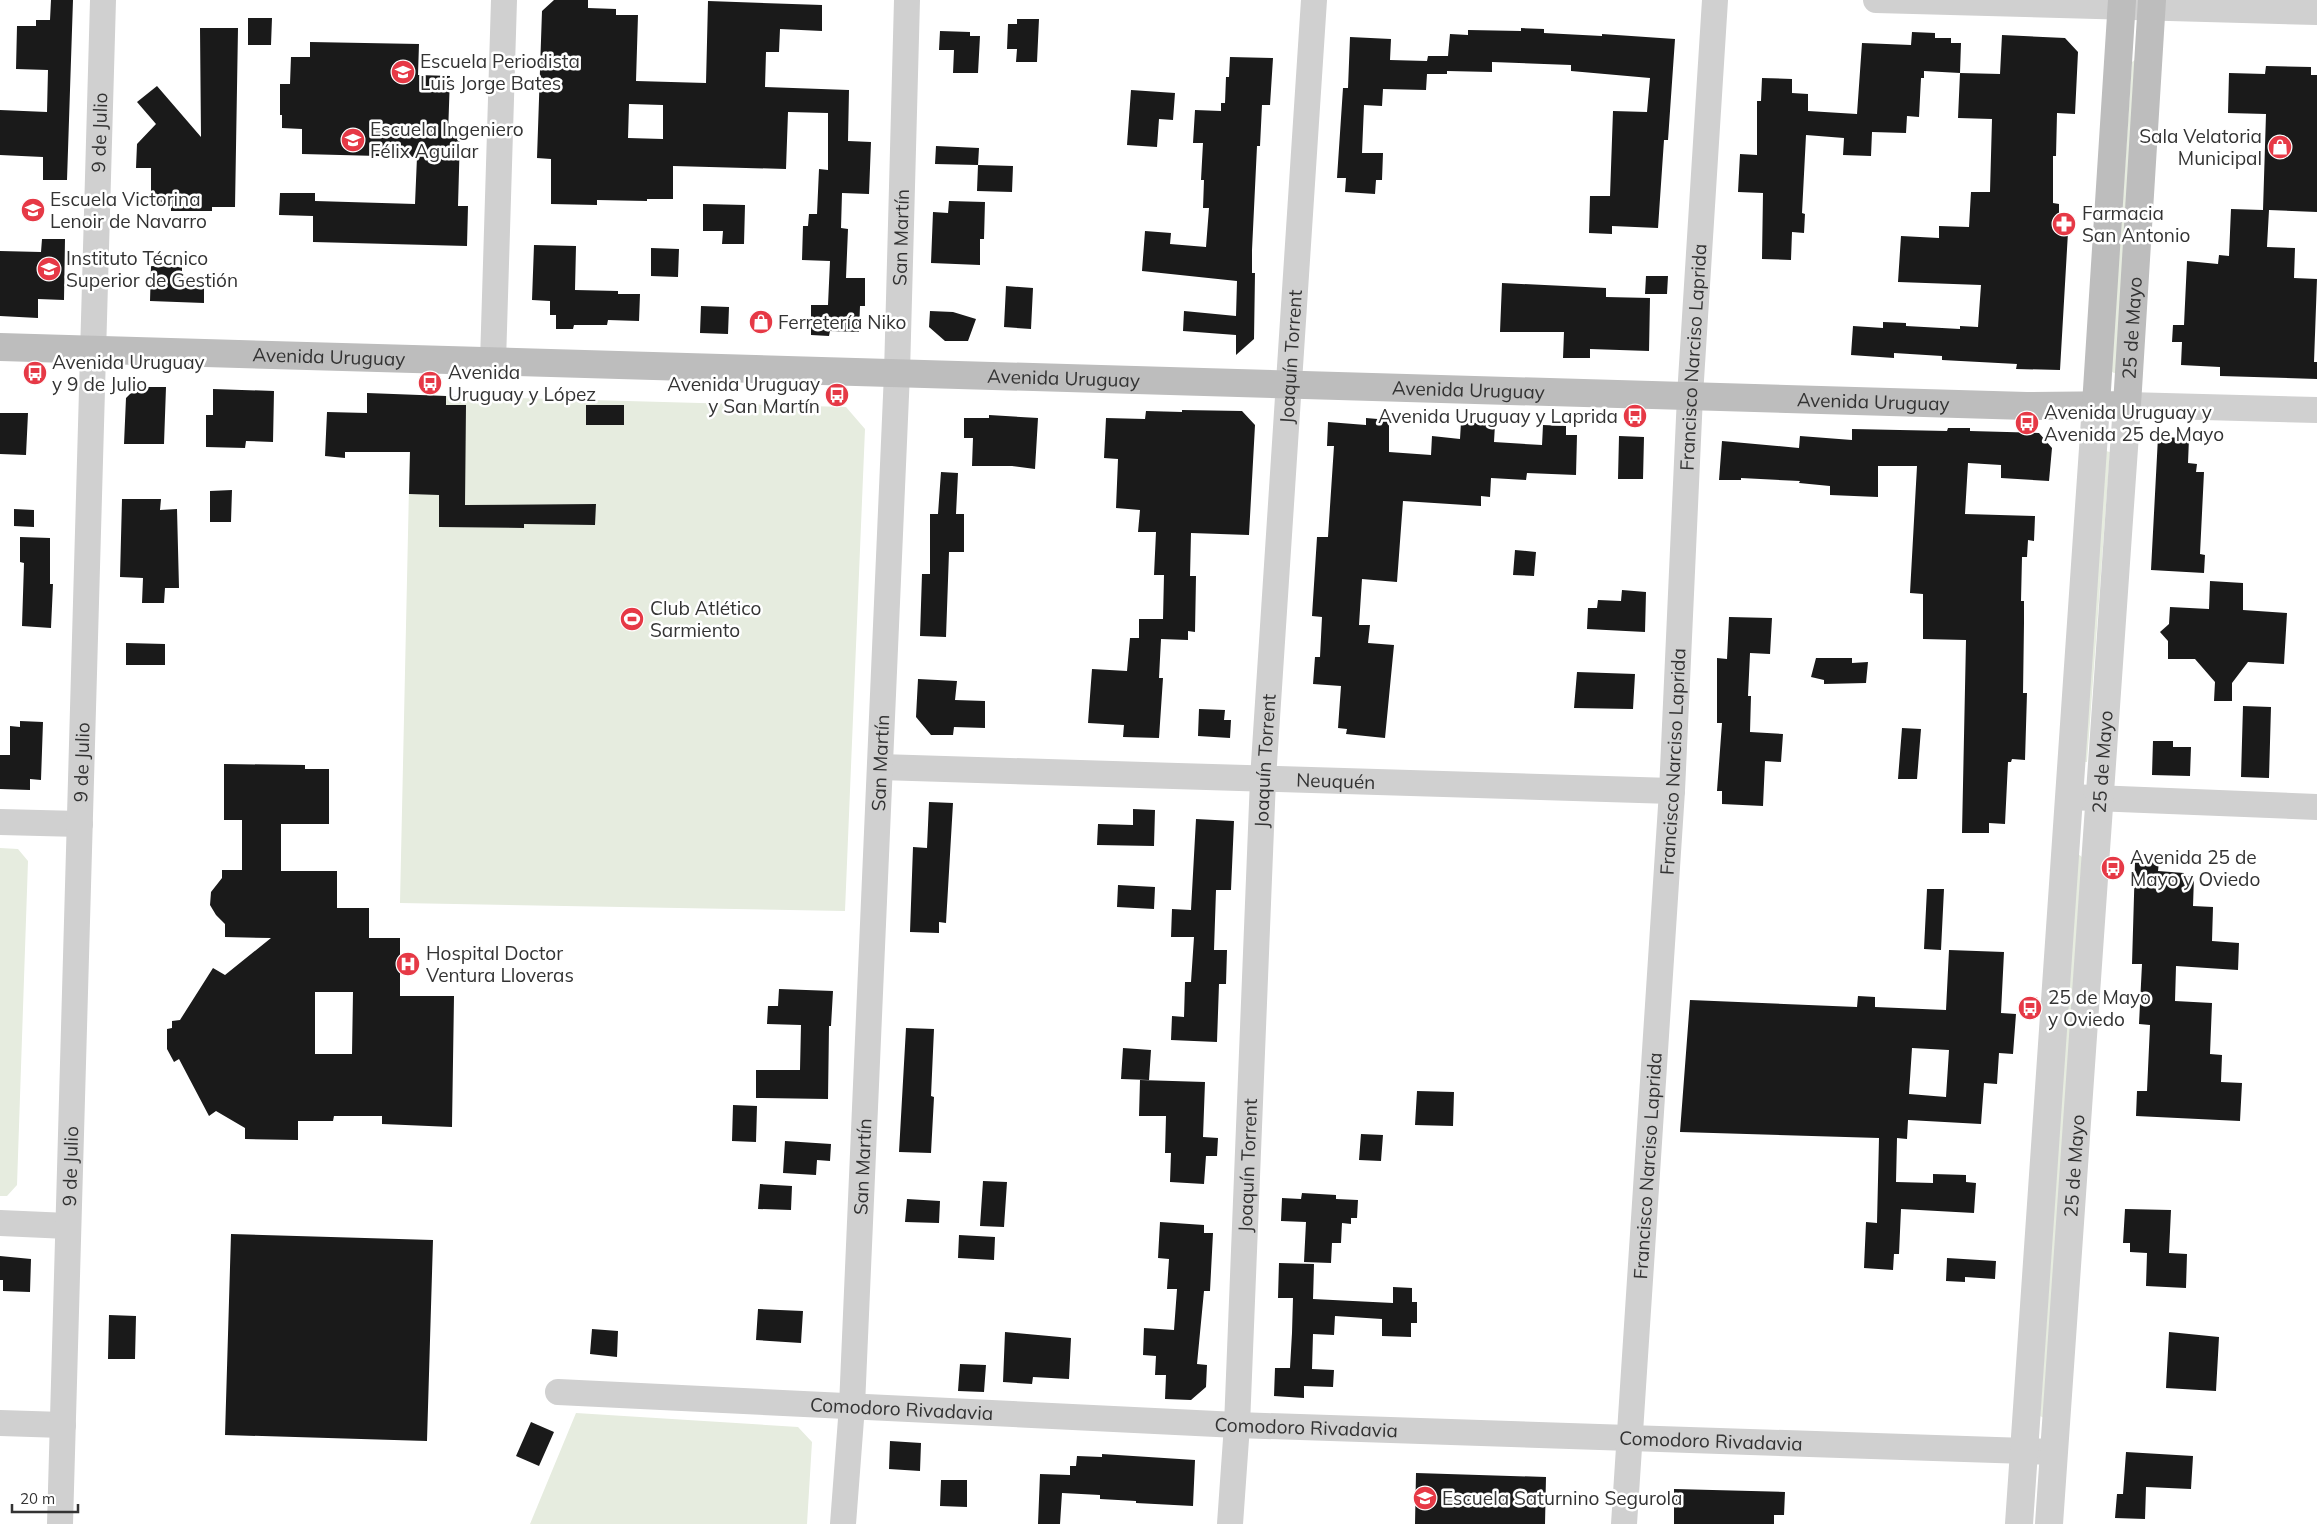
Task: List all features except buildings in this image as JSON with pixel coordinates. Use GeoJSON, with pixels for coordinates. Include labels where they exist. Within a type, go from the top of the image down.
{"type":"FeatureCollection","features":[{"type":"Feature","properties":{"kind":"main road","name":"25 de Mayo"},"geometry":{"type":"LineString","coordinates":[[2096,405],[2122,3]]}},
{"type":"Feature","properties":{"kind":"main road","name":"25 de Mayo"},"geometry":{"type":"LineString","coordinates":[[2127,405],[2152,4]]}},
{"type":"Feature","properties":{"kind":"main road","name":"Avenida Uruguay"},"geometry":{"type":"LineString","coordinates":[[0,347],[2027,406],[2127,405]]}},
{"type":"Feature","properties":{"kind":"street","name":"9 de Julio"},"geometry":{"type":"LineString","coordinates":[[60,1524],[103,0]]}},
{"type":"Feature","properties":{"kind":"street"},"geometry":{"type":"LineString","coordinates":[[493,362],[504,0]]}},
{"type":"Feature","properties":{"kind":"street","name":"San Martín"},"geometry":{"type":"LineString","coordinates":[[843,1524],[852,1406],[897,373],[907,0]]}},
{"type":"Feature","properties":{"kind":"street","name":"Joaquín Torrent"},"geometry":{"type":"LineString","coordinates":[[1230,1524],[1237,1425],[1263,779],[1314,0]]}},
{"type":"Feature","properties":{"kind":"street","name":"Francisco Narciso Laprida"},"geometry":{"type":"LineString","coordinates":[[1624,1524],[1672,791],[1690,396],[1715,0]]}},
{"type":"Feature","properties":{"kind":"street"},"geometry":{"type":"LineString","coordinates":[[1876,0],[2122,3],[2317,12]]}},
{"type":"Feature","properties":{"kind":"street","name":"25 de Mayo"},"geometry":{"type":"LineString","coordinates":[[2019,1524],[2096,405]]}},
{"type":"Feature","properties":{"kind":"street"},"geometry":{"type":"LineString","coordinates":[[2127,405],[2317,410]]}},
{"type":"Feature","properties":{"kind":"street","name":"25 de Mayo"},"geometry":{"type":"LineString","coordinates":[[2049,1524],[2127,405]]}},
{"type":"Feature","properties":{"kind":"street","name":"Neuquén"},"geometry":{"type":"LineString","coordinates":[[880,767],[1672,791]]}},
{"type":"Feature","properties":{"kind":"street"},"geometry":{"type":"LineString","coordinates":[[2069,797],[2317,807]]}},
{"type":"Feature","properties":{"kind":"street"},"geometry":{"type":"LineString","coordinates":[[0,822],[80,824]]}},
{"type":"Feature","properties":{"kind":"street"},"geometry":{"type":"LineString","coordinates":[[0,1223],[68,1226]]}},
{"type":"Feature","properties":{"kind":"street","name":"Comodoro Rivadavia"},"geometry":{"type":"LineString","coordinates":[[558,1392],[1237,1425],[2054,1452]]}},
{"type":"Feature","properties":{"kind":"street"},"geometry":{"type":"LineString","coordinates":[[0,1423],[63,1425]]}},
{"type":"Feature","properties":{"kind":"shaded area"},"geometry":{"type":"Polygon","coordinates":[[[2135,60],[2116,373],[2114,373],[2111,371],[2132,62],[2135,60]]]}},
{"type":"Feature","properties":{"kind":"shaded area","name":"Club Atlético Sarmiento"},"geometry":{"type":"Polygon","coordinates":[[[411,395],[846,407],[865,429],[845,911],[400,903],[411,395]]]}},
{"type":"Feature","properties":{"kind":"shaded area"},"geometry":{"type":"Polygon","coordinates":[[[2106,451],[2110,452],[2087,762],[2084,762],[2106,451]]]}},
{"type":"Feature","properties":{"kind":"shaded area"},"geometry":{"type":"Polygon","coordinates":[[[0,848],[18,849],[28,861],[17,1185],[7,1196],[0,1196],[0,848]]]}},
{"type":"Feature","properties":{"kind":"shaded area"},"geometry":{"type":"Polygon","coordinates":[[[2078,854],[2082,857],[2044,1418],[2040,1416],[2078,854]]]}},
{"type":"Feature","properties":{"kind":"shaded area"},"geometry":{"type":"Polygon","coordinates":[[[576,1413],[798,1427],[812,1442],[807,1524],[530,1524],[576,1413]]]}},
{"type":"Feature","properties":{"kind":"place","name":"Escuela Periodista Luis Jorge Bates"},"geometry":{"type":"Point","coordinates":[403,72]}},
{"type":"Feature","properties":{"kind":"place","name":"Escuela Ingeniero Félix Aguilar"},"geometry":{"type":"Point","coordinates":[353,140]}},
{"type":"Feature","properties":{"kind":"place","name":"Sala Velatoria Municipal"},"geometry":{"type":"Point","coordinates":[2280,147]}},
{"type":"Feature","properties":{"kind":"place","name":"Escuela Victorina Lenoir de Navarro"},"geometry":{"type":"Point","coordinates":[33,210]}},
{"type":"Feature","properties":{"kind":"place","name":"Farmacia San Antonio"},"geometry":{"type":"Point","coordinates":[2064,224]}},
{"type":"Feature","properties":{"kind":"place","name":"Instituto Técnico Superior de Gestión"},"geometry":{"type":"Point","coordinates":[49,269]}},
{"type":"Feature","properties":{"kind":"place","name":"Ferretería Niko"},"geometry":{"type":"Point","coordinates":[761,322]}},
{"type":"Feature","properties":{"kind":"place","name":"Avenida Uruguay y 9 de Julio"},"geometry":{"type":"Point","coordinates":[35,373]}},
{"type":"Feature","properties":{"kind":"place","name":"Avenida Uruguay y López"},"geometry":{"type":"Point","coordinates":[430,383]}},
{"type":"Feature","properties":{"kind":"place","name":"Avenida Uruguay y San Martín"},"geometry":{"type":"Point","coordinates":[837,395]}},
{"type":"Feature","properties":{"kind":"place","name":"Avenida Uruguay y Laprida"},"geometry":{"type":"Point","coordinates":[1635,416]}},
{"type":"Feature","properties":{"kind":"place","name":"Avenida Uruguay y Avenida 25 de Mayo"},"geometry":{"type":"Point","coordinates":[2027,423]}},
{"type":"Feature","properties":{"kind":"place","name":"Club Atlético Sarmiento"},"geometry":{"type":"Point","coordinates":[632,619]}},
{"type":"Feature","properties":{"kind":"place","name":"Avenida 25 de Mayo y Oviedo"},"geometry":{"type":"Point","coordinates":[2113,868]}},
{"type":"Feature","properties":{"kind":"place","name":"Hospital Doctor Ventura Lloveras"},"geometry":{"type":"Point","coordinates":[408,964]}},
{"type":"Feature","properties":{"kind":"place","name":"25 de Mayo y Oviedo"},"geometry":{"type":"Point","coordinates":[2030,1008]}},
{"type":"Feature","properties":{"kind":"place","name":"Escuela Saturnino Segurola"},"geometry":{"type":"Point","coordinates":[1425,1498]}}]}
